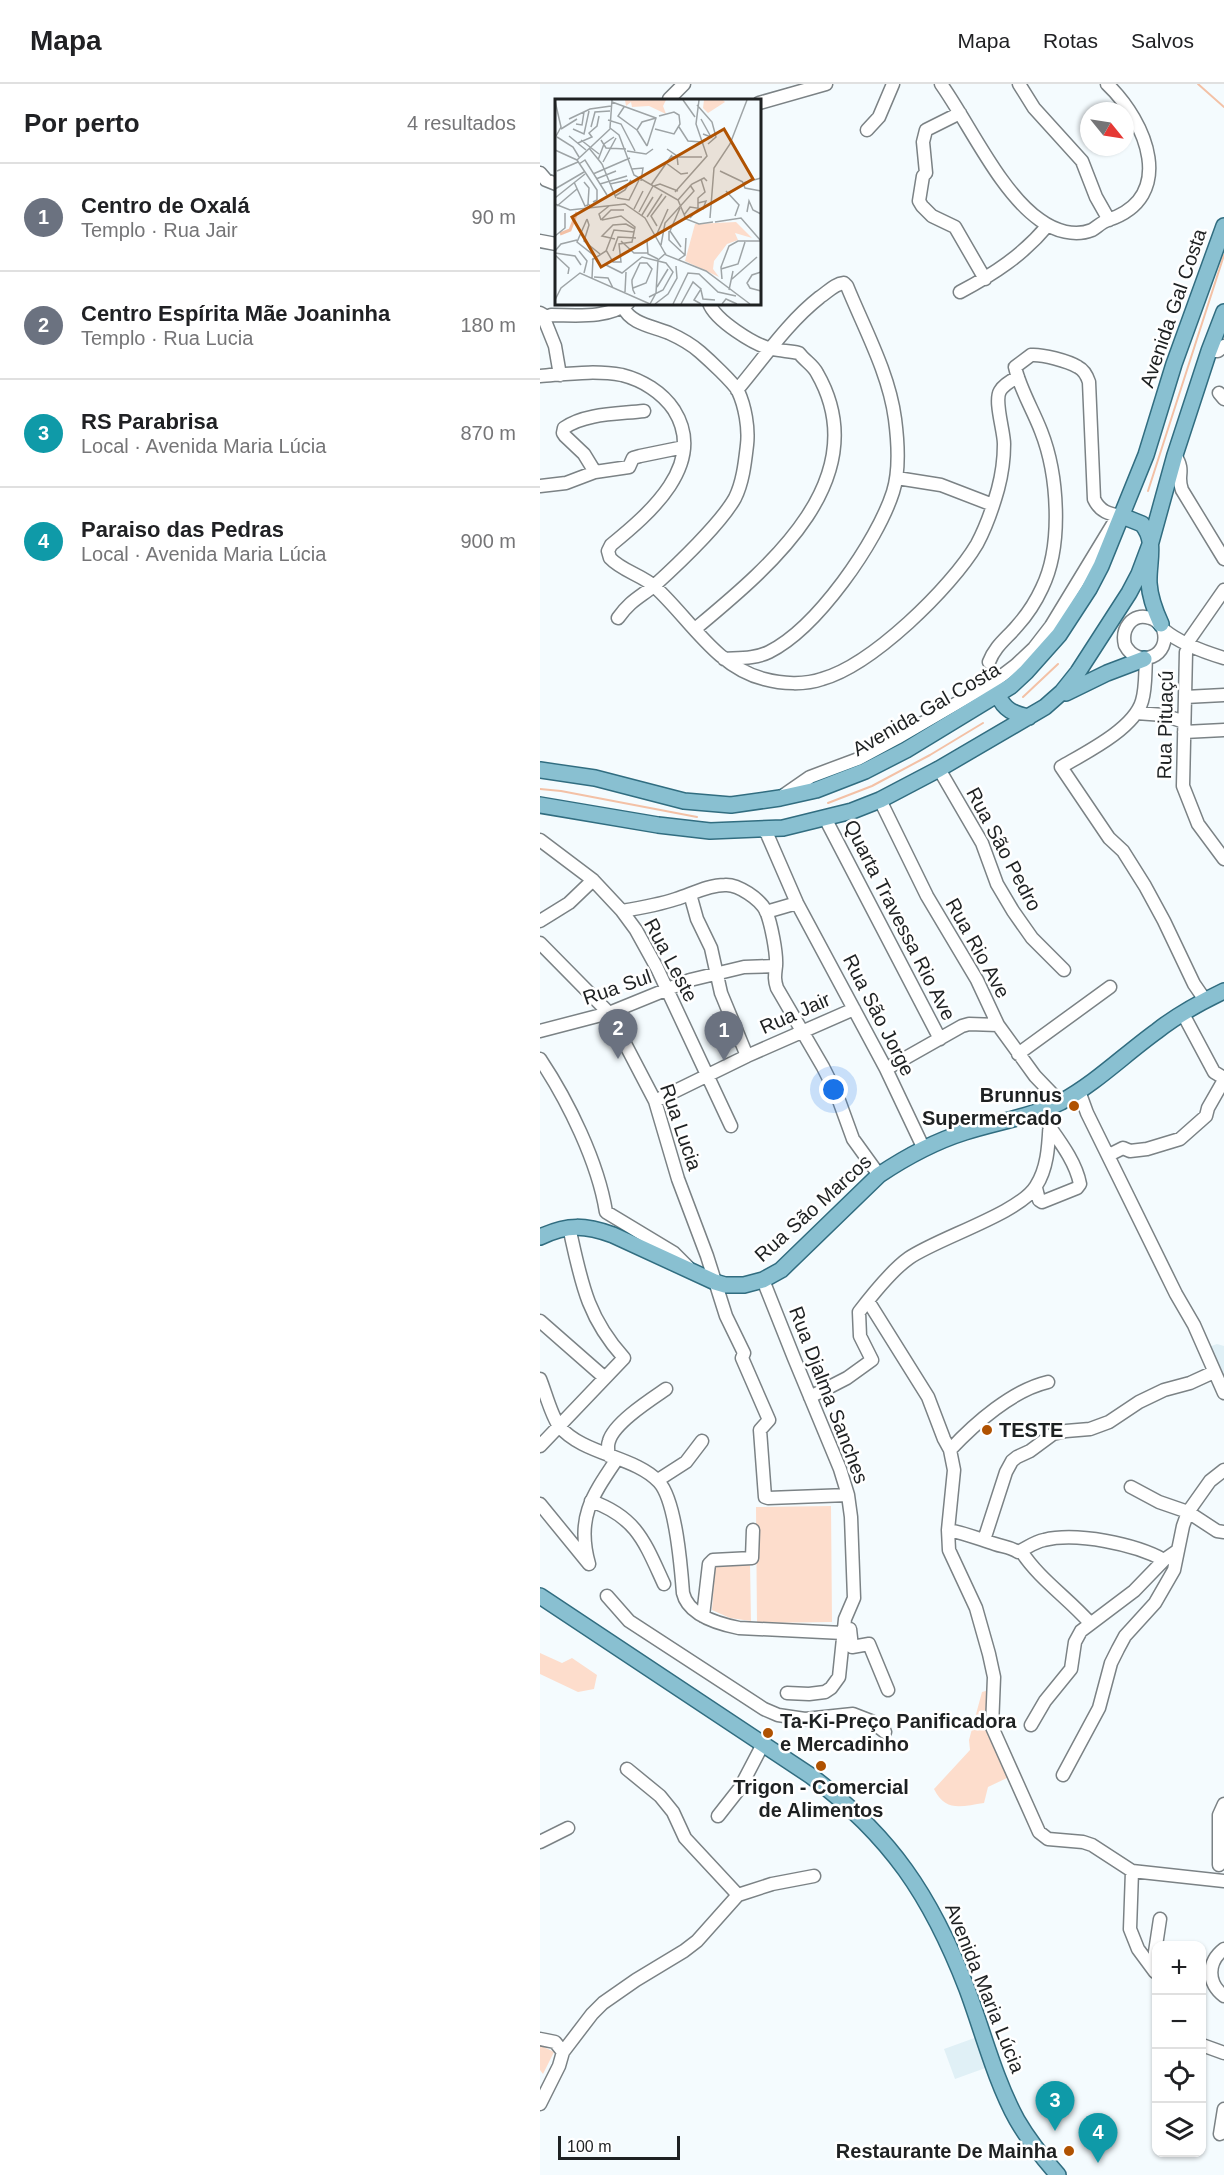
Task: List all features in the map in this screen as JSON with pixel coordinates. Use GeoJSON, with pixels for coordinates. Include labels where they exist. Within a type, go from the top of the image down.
{"type":"FeatureCollection","features":[{"type":"Feature","properties":{"kind":"main road","name":"Avenida Gal Costa"},"geometry":{"type":"LineString","coordinates":[[540,770],[595,778],[684,801],[731,805],[780,798],[816,790],[865,771],[906,750],[998,695],[1026,672],[1043,654],[1074,615],[1101,566],[1155,430],[1173,364],[1224,226]]}},
{"type":"Feature","properties":{"kind":"main road"},"geometry":{"type":"LineString","coordinates":[[1055,699],[1078,672],[1129,593],[1142,567],[1175,455],[1224,312]]}},
{"type":"Feature","properties":{"kind":"main road"},"geometry":{"type":"LineString","coordinates":[[1122,516],[1142,524],[1151,542],[1150,596],[1162,627]]}},
{"type":"Feature","properties":{"kind":"main road"},"geometry":{"type":"LineString","coordinates":[[540,805],[658,825],[710,831],[783,828],[825,818],[880,800],[939,769],[1081,684],[1147,658]]}},
{"type":"Feature","properties":{"kind":"main road"},"geometry":{"type":"LineString","coordinates":[[998,695],[1002,704],[1010,711],[1029,717]]}},
{"type":"Feature","properties":{"kind":"main road","name":"Rua São Marcos"},"geometry":{"type":"LineString","coordinates":[[540,1237],[569,1227],[596,1229],[715,1282],[736,1286],[763,1280],[787,1265],[879,1175],[923,1147],[1055,1104],[1079,1091],[1159,1029],[1205,1000],[1224,991]]}},
{"type":"Feature","properties":{"kind":"main road","name":"Avenida Maria Lúcia"},"geometry":{"type":"LineString","coordinates":[[540,1596],[811,1776],[849,1805],[882,1838],[935,1914],[946,1937],[1006,2096],[1018,2121],[1058,2175]]}},
{"type":"Feature","properties":{"kind":"street"},"geometry":{"type":"LineString","coordinates":[[668,84],[669,99]]}},
{"type":"Feature","properties":{"kind":"street"},"geometry":{"type":"LineString","coordinates":[[670,99],[684,84]]}},
{"type":"Feature","properties":{"kind":"street"},"geometry":{"type":"LineString","coordinates":[[760,103],[826,84]]}},
{"type":"Feature","properties":{"kind":"street"},"geometry":{"type":"LineString","coordinates":[[867,130],[879,117],[893,84]]}},
{"type":"Feature","properties":{"kind":"street"},"geometry":{"type":"LineString","coordinates":[[941,84],[1014,196],[1032,214],[1048,225],[1067,232],[1083,233],[1114,219],[1140,201],[1147,184],[1150,164],[1138,124],[1131,112],[1107,84]]}},
{"type":"Feature","properties":{"kind":"street"},"geometry":{"type":"LineString","coordinates":[[1019,84],[1034,108],[1082,161],[1108,220]]}},
{"type":"Feature","properties":{"kind":"street"},"geometry":{"type":"LineString","coordinates":[[960,113],[927,130],[923,142],[926,173],[923,176],[920,201],[926,212],[955,227],[985,279]]}},
{"type":"Feature","properties":{"kind":"street"},"geometry":{"type":"LineString","coordinates":[[540,173],[546,180],[555,184]]}},
{"type":"Feature","properties":{"kind":"street"},"geometry":{"type":"LineString","coordinates":[[960,292],[985,279],[1018,256],[1048,225]]}},
{"type":"Feature","properties":{"kind":"street"},"geometry":{"type":"LineString","coordinates":[[540,241],[555,244]]}},
{"type":"Feature","properties":{"kind":"street"},"geometry":{"type":"LineString","coordinates":[[724,659],[754,657],[776,648],[803,626],[827,601],[844,581],[885,514],[897,478],[896,434],[889,394],[847,286],[841,283],[805,309],[773,342],[737,390]]}},
{"type":"Feature","properties":{"kind":"street"},"geometry":{"type":"LineString","coordinates":[[694,629],[750,583],[796,534],[809,516],[831,466],[836,437],[834,423],[819,376],[800,353],[770,349],[725,323],[711,311],[709,304]]}},
{"type":"Feature","properties":{"kind":"street"},"geometry":{"type":"LineString","coordinates":[[560,375],[555,346],[543,315],[605,313],[625,305],[633,319],[670,333],[700,352],[737,390],[744,414],[748,437],[743,472],[737,493],[730,505],[654,585],[631,601],[618,618]]}},
{"type":"Feature","properties":{"kind":"street"},"geometry":{"type":"LineString","coordinates":[[1209,351],[1218,351],[1224,346]]}},
{"type":"Feature","properties":{"kind":"street"},"geometry":{"type":"LineString","coordinates":[[540,376],[612,374],[645,384],[661,395],[674,410],[682,431],[684,447],[679,467],[663,497],[644,518],[611,545],[608,551],[612,560],[654,585],[724,659],[739,670],[765,680],[813,682],[837,673],[885,643],[936,595],[977,544],[993,505],[1004,459],[1003,429],[998,397],[1005,385],[1031,355],[1038,355],[1083,370],[1089,382],[1094,499],[1103,511],[1122,516]]}},
{"type":"Feature","properties":{"kind":"street"},"geometry":{"type":"LineString","coordinates":[[989,662],[998,646],[1022,620],[1044,585],[1050,565],[1055,528],[1053,480],[1047,447],[1016,372]]}},
{"type":"Feature","properties":{"kind":"street"},"geometry":{"type":"LineString","coordinates":[[595,472],[584,454],[565,436],[562,430],[572,423],[590,418],[644,411]]}},
{"type":"Feature","properties":{"kind":"street"},"geometry":{"type":"LineString","coordinates":[[540,486],[566,483],[595,472],[628,466],[633,458],[684,447]]}},
{"type":"Feature","properties":{"kind":"street"},"geometry":{"type":"LineString","coordinates":[[1175,455],[1181,467],[1179,481],[1182,490],[1224,559]]}},
{"type":"Feature","properties":{"kind":"street"},"geometry":{"type":"LineString","coordinates":[[897,478],[941,484],[993,505]]}},
{"type":"Feature","properties":{"kind":"street"},"geometry":{"type":"LineString","coordinates":[[780,798],[810,777],[868,753],[1003,675],[1034,648],[1051,626],[1108,529],[1114,520],[1122,516]]}},
{"type":"Feature","properties":{"kind":"street"},"geometry":{"type":"LineString","coordinates":[[1224,590],[1187,648],[1147,658],[1129,652],[1123,638],[1126,628],[1133,620],[1143,616],[1153,618],[1187,648],[1224,658]]}},
{"type":"Feature","properties":{"kind":"street"},"geometry":{"type":"LineString","coordinates":[[1162,627],[1165,643],[1147,658],[1144,692],[1136,713],[1126,725],[1061,767],[1109,838],[1123,851],[1145,886],[1194,984],[1205,1000]]}},
{"type":"Feature","properties":{"kind":"street","name":"Rua Pituaçú"},"geometry":{"type":"LineString","coordinates":[[1187,648],[1183,786],[1198,824],[1224,859]]}},
{"type":"Feature","properties":{"kind":"street"},"geometry":{"type":"LineString","coordinates":[[998,695],[998,684],[1003,675]]}},
{"type":"Feature","properties":{"kind":"street"},"geometry":{"type":"LineString","coordinates":[[1185,697],[1224,695]]}},
{"type":"Feature","properties":{"kind":"street"},"geometry":{"type":"LineString","coordinates":[[1136,713],[1164,716],[1184,727],[1224,730]]}},
{"type":"Feature","properties":{"kind":"street","name":"Rua São Pedro"},"geometry":{"type":"LineString","coordinates":[[939,769],[982,843],[997,884],[1013,911],[1032,938],[1064,970]]}},
{"type":"Feature","properties":{"kind":"street","name":"Rua Rio Ave"},"geometry":{"type":"LineString","coordinates":[[880,800],[927,896],[977,980],[998,1025],[1055,1104]]}},
{"type":"Feature","properties":{"kind":"street","name":"Quarta Travessa Rio Ave"},"geometry":{"type":"LineString","coordinates":[[825,818],[940,1039]]}},
{"type":"Feature","properties":{"kind":"street","name":"Rua São Jorge"},"geometry":{"type":"LineString","coordinates":[[763,830],[767,834],[798,903],[886,1069],[923,1147]]}},
{"type":"Feature","properties":{"kind":"street","name":"Rua Leste"},"geometry":{"type":"LineString","coordinates":[[540,840],[592,880],[622,911],[646,948],[731,1126]]}},
{"type":"Feature","properties":{"kind":"street"},"geometry":{"type":"LineString","coordinates":[[540,921],[569,903],[592,880]]}},
{"type":"Feature","properties":{"kind":"street"},"geometry":{"type":"LineString","coordinates":[[622,911],[656,905],[712,886],[727,884],[755,899],[766,912],[776,966],[773,974],[777,988],[823,1067],[837,1095],[853,1139],[879,1175]]}},
{"type":"Feature","properties":{"kind":"street"},"geometry":{"type":"LineString","coordinates":[[690,894],[697,919],[711,948],[715,974],[747,1056]]}},
{"type":"Feature","properties":{"kind":"street"},"geometry":{"type":"LineString","coordinates":[[766,912],[798,903]]}},
{"type":"Feature","properties":{"kind":"street","name":"Rua Lucia"},"geometry":{"type":"LineString","coordinates":[[542,948],[609,1013],[655,1101],[678,1179],[726,1316],[744,1353],[742,1359],[770,1421],[760,1430],[764,1495],[766,1498],[848,1495]]}},
{"type":"Feature","properties":{"kind":"street","name":"Rua Sul"},"geometry":{"type":"LineString","coordinates":[[540,1031],[609,1013],[690,980],[744,967],[776,966]]}},
{"type":"Feature","properties":{"kind":"street"},"geometry":{"type":"LineString","coordinates":[[1018,1054],[1110,987]]}},
{"type":"Feature","properties":{"kind":"street","name":"Rua Jair"},"geometry":{"type":"LineString","coordinates":[[655,1101],[747,1056],[854,1009]]}},
{"type":"Feature","properties":{"kind":"street"},"geometry":{"type":"LineString","coordinates":[[1109,1155],[1123,1148],[1130,1151],[1147,1149],[1180,1139],[1206,1116],[1224,1079],[1214,1072],[1183,1014]]}},
{"type":"Feature","properties":{"kind":"street"},"geometry":{"type":"LineString","coordinates":[[886,1069],[969,1024],[998,1025]]}},
{"type":"Feature","properties":{"kind":"street"},"geometry":{"type":"LineString","coordinates":[[540,1059],[562,1096],[589,1155],[606,1212],[674,1253],[692,1272]]}},
{"type":"Feature","properties":{"kind":"street"},"geometry":{"type":"LineString","coordinates":[[1079,1091],[1087,1113],[1176,1294],[1194,1325],[1224,1393]]}},
{"type":"Feature","properties":{"kind":"street"},"geometry":{"type":"LineString","coordinates":[[810,1397],[847,1378],[873,1360],[860,1336],[859,1312],[908,1258],[993,1216],[1028,1196],[1036,1188],[1046,1161],[1049,1126],[1055,1104]]}},
{"type":"Feature","properties":{"kind":"street"},"geometry":{"type":"LineString","coordinates":[[1036,1188],[1042,1202],[1077,1188],[1080,1184],[1064,1147],[1049,1126]]}},
{"type":"Feature","properties":{"kind":"street"},"geometry":{"type":"LineString","coordinates":[[540,1446],[624,1358],[604,1334],[590,1306],[569,1227]]}},
{"type":"Feature","properties":{"kind":"street","name":"Rua Djalma Sanches"},"geometry":{"type":"LineString","coordinates":[[763,1280],[840,1468],[848,1495],[854,1598],[850,1621],[852,1647],[870,1644],[888,1690]]}},
{"type":"Feature","properties":{"kind":"street"},"geometry":{"type":"LineString","coordinates":[[868,1301],[928,1397],[950,1450],[954,1470],[948,1530],[949,1550],[976,1608],[989,1654],[994,1677],[992,1727],[1039,1832],[1048,1839],[1092,1845],[1132,1871],[1224,1881]]}},
{"type":"Feature","properties":{"kind":"street"},"geometry":{"type":"LineString","coordinates":[[540,1321],[605,1378]]}},
{"type":"Feature","properties":{"kind":"street"},"geometry":{"type":"LineString","coordinates":[[984,1540],[1006,1472],[1017,1457],[1053,1434],[1090,1429],[1109,1422],[1139,1402],[1164,1390],[1190,1383],[1214,1372]]}},
{"type":"Feature","properties":{"kind":"street"},"geometry":{"type":"LineString","coordinates":[[540,1378],[558,1425],[581,1443],[648,1473],[658,1480],[668,1494],[684,1599],[691,1608],[725,1626],[752,1630],[843,1633]]}},
{"type":"Feature","properties":{"kind":"street"},"geometry":{"type":"LineString","coordinates":[[950,1450],[1010,1398],[1032,1386],[1048,1382]]}},
{"type":"Feature","properties":{"kind":"street"},"geometry":{"type":"LineString","coordinates":[[540,1504],[589,1564],[583,1535],[584,1520],[591,1500],[613,1457],[609,1441],[617,1428],[648,1401],[666,1389]]}},
{"type":"Feature","properties":{"kind":"street"},"geometry":{"type":"LineString","coordinates":[[658,1480],[686,1462],[702,1441]]}},
{"type":"Feature","properties":{"kind":"street"},"geometry":{"type":"LineString","coordinates":[[1063,1776],[1099,1708],[1111,1663],[1125,1636],[1165,1590],[1174,1570],[1188,1512],[1210,1481],[1224,1470]]}},
{"type":"Feature","properties":{"kind":"street"},"geometry":{"type":"LineString","coordinates":[[1131,1487],[1159,1502],[1188,1512],[1217,1532],[1224,1532]]}},
{"type":"Feature","properties":{"kind":"street"},"geometry":{"type":"LineString","coordinates":[[591,1500],[615,1511],[638,1533],[664,1584]]}},
{"type":"Feature","properties":{"kind":"street"},"geometry":{"type":"LineString","coordinates":[[703,1616],[709,1564],[714,1560],[751,1559],[753,1530]]}},
{"type":"Feature","properties":{"kind":"street"},"geometry":{"type":"LineString","coordinates":[[948,1530],[998,1545],[1010,1546],[1018,1552],[1041,1540],[1065,1538],[1112,1543],[1142,1550],[1164,1560]]}},
{"type":"Feature","properties":{"kind":"street"},"geometry":{"type":"LineString","coordinates":[[1021,1551],[1033,1568],[1090,1623]]}},
{"type":"Feature","properties":{"kind":"street"},"geometry":{"type":"LineString","coordinates":[[1031,1725],[1045,1701],[1071,1669],[1077,1636],[1090,1623],[1134,1591],[1164,1560],[1177,1551]]}},
{"type":"Feature","properties":{"kind":"street"},"geometry":{"type":"LineString","coordinates":[[607,1596],[629,1621],[764,1709],[778,1715],[805,1719],[853,1714],[871,1721],[885,1732]]}},
{"type":"Feature","properties":{"kind":"street","name":"Rua Djalma Sanches"},"geometry":{"type":"LineString","coordinates":[[787,1693],[818,1694],[831,1688],[839,1677],[846,1614],[854,1598]]}},
{"type":"Feature","properties":{"kind":"street"},"geometry":{"type":"LineString","coordinates":[[718,1816],[740,1788],[763,1744]]}},
{"type":"Feature","properties":{"kind":"street"},"geometry":{"type":"LineString","coordinates":[[627,1769],[660,1796],[673,1812],[686,1838],[738,1895]]}},
{"type":"Feature","properties":{"kind":"street"},"geometry":{"type":"LineString","coordinates":[[1219,1865],[1219,1815],[1224,1804]]}},
{"type":"Feature","properties":{"kind":"street"},"geometry":{"type":"LineString","coordinates":[[540,1842],[567,1828]]}},
{"type":"Feature","properties":{"kind":"street"},"geometry":{"type":"LineString","coordinates":[[1132,1871],[1130,1929],[1138,1949],[1152,1969]]}},
{"type":"Feature","properties":{"kind":"street"},"geometry":{"type":"LineString","coordinates":[[540,2104],[559,2066],[563,2052],[603,2003],[697,1941],[738,1895],[772,1884],[814,1876]]}},
{"type":"Feature","properties":{"kind":"street"},"geometry":{"type":"LineString","coordinates":[[1157,1941],[1160,1919]]}},
{"type":"Feature","properties":{"kind":"street"},"geometry":{"type":"LineString","coordinates":[[1224,1949],[1214,1959],[1211,1968],[1213,1984],[1224,1996]]}},
{"type":"Feature","properties":{"kind":"street"},"geometry":{"type":"LineString","coordinates":[[540,2038],[555,2042],[563,2052]]}},
{"type":"Feature","properties":{"kind":"street"},"geometry":{"type":"LineString","coordinates":[[1206,2046],[1224,2053]]}},
{"type":"Feature","properties":{"kind":"street"},"geometry":{"type":"LineString","coordinates":[[1220,2134],[1224,2109]]}},
{"type":"Feature","properties":{"kind":"shaded area"},"geometry":{"type":"Polygon","coordinates":[[[1217,1344],[1224,1346],[1224,1389],[1206,1348],[1217,1344]]]}},
{"type":"Feature","properties":{"kind":"shaded area"},"geometry":{"type":"Polygon","coordinates":[[[831,1506],[832,1622],[757,1623],[756,1507],[831,1506]]]}},
{"type":"Feature","properties":{"kind":"shaded area"},"geometry":{"type":"Polygon","coordinates":[[[750,1563],[751,1621],[730,1618],[712,1610],[715,1564],[750,1563]]]}},
{"type":"Feature","properties":{"kind":"shaded area"},"geometry":{"type":"Polygon","coordinates":[[[540,1653],[562,1663],[572,1658],[597,1675],[594,1689],[578,1692],[540,1674],[540,1653]]]}},
{"type":"Feature","properties":{"kind":"shaded area"},"geometry":{"type":"Polygon","coordinates":[[[989,1690],[1009,1777],[988,1787],[984,1803],[949,1805],[939,1797],[934,1789],[970,1750],[969,1740],[982,1692],[989,1690]]]}},
{"type":"Feature","properties":{"kind":"shaded area"},"geometry":{"type":"Polygon","coordinates":[[[980,2036],[991,2066],[955,2079],[944,2049],[980,2036]]]}},
{"type":"Feature","properties":{"kind":"shaded area"},"geometry":{"type":"Polygon","coordinates":[[[540,2045],[554,2052],[543,2074],[540,2070],[540,2045]]]}},
{"type":"Feature","properties":{"kind":"waterway"},"geometry":{"type":"LineString","coordinates":[[1198,84],[1224,107]]}},
{"type":"Feature","properties":{"kind":"waterway"},"geometry":{"type":"LineString","coordinates":[[1148,491],[1224,255]]}},
{"type":"Feature","properties":{"kind":"waterway"},"geometry":{"type":"LineString","coordinates":[[1023,697],[1058,664]]}},
{"type":"Feature","properties":{"kind":"waterway"},"geometry":{"type":"LineString","coordinates":[[828,803],[872,786],[983,723]]}},
{"type":"Feature","properties":{"kind":"waterway"},"geometry":{"type":"LineString","coordinates":[[540,789],[697,817]]}},
{"type":"Feature","properties":{"kind":"place","name":"Centro Espírita Mãe Joaninha"},"geometry":{"type":"Point","coordinates":[618,1059]}},
{"type":"Feature","properties":{"kind":"place","name":"Centro de Oxalá"},"geometry":{"type":"Point","coordinates":[724,1061]}},
{"type":"Feature","properties":{"kind":"place","name":"Brunnus Supermercado"},"geometry":{"type":"Point","coordinates":[1074,1106]}},
{"type":"Feature","properties":{"kind":"place","name":"TESTE"},"geometry":{"type":"Point","coordinates":[987,1430]}},
{"type":"Feature","properties":{"kind":"place","name":"Ta-Ki-Preço Panificadora e Mercadinho"},"geometry":{"type":"Point","coordinates":[768,1733]}},
{"type":"Feature","properties":{"kind":"place","name":"Trigon - Comercial de Alimentos"},"geometry":{"type":"Point","coordinates":[821,1766]}},
{"type":"Feature","properties":{"kind":"place","name":"RS Parabrisa"},"geometry":{"type":"Point","coordinates":[1055,2131]}},
{"type":"Feature","properties":{"kind":"place","name":"Restaurante De Mainha"},"geometry":{"type":"Point","coordinates":[1069,2151]}},
{"type":"Feature","properties":{"kind":"place","name":"Paraiso das Pedras"},"geometry":{"type":"Point","coordinates":[1098,2163]}}]}
